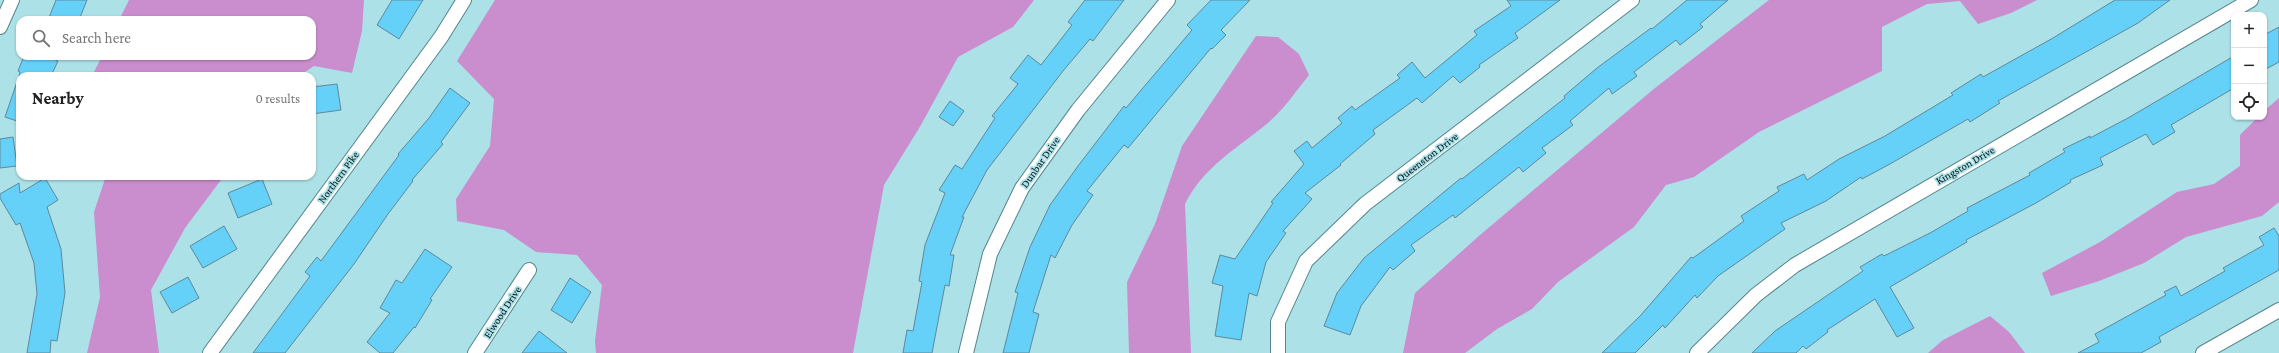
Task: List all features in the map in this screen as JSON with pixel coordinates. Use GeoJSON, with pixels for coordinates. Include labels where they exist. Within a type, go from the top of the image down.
{"type":"FeatureCollection","features":[{"type":"Feature","properties":{"kind":"street"},"geometry":{"type":"LineString","coordinates":[[0,27],[12,0]]}},
{"type":"Feature","properties":{"kind":"street","name":"Northern Pike"},"geometry":{"type":"LineString","coordinates":[[210,353],[441,37],[464,0]]}},
{"type":"Feature","properties":{"kind":"street","name":"Dunbar Drive"},"geometry":{"type":"LineString","coordinates":[[966,353],[990,254],[1022,188],[1078,110],[1168,0]]}},
{"type":"Feature","properties":{"kind":"street","name":"Queenston Drive"},"geometry":{"type":"LineString","coordinates":[[1278,353],[1278,322],[1306,261],[1364,204],[1632,0]]}},
{"type":"Feature","properties":{"kind":"street","name":"Kingston Drive"},"geometry":{"type":"LineString","coordinates":[[1697,353],[1756,295],[1795,265],[2250,0]]}},
{"type":"Feature","properties":{"kind":"street","name":"Elwood Drive"},"geometry":{"type":"LineString","coordinates":[[475,353],[529,270]]}},
{"type":"Feature","properties":{"kind":"street"},"geometry":{"type":"LineString","coordinates":[[2203,353],[2279,310]]}},
{"type":"Feature","properties":{"kind":"shaded area"},"geometry":{"type":"Polygon","coordinates":[[[129,0],[364,0],[362,31],[352,73],[314,66],[305,72],[94,72],[100,60],[316,60],[316,16],[121,16],[129,0]]]}},
{"type":"Feature","properties":{"kind":"shaded area"},"geometry":{"type":"Polygon","coordinates":[[[495,0],[1034,0],[1013,27],[958,57],[921,125],[884,185],[853,353],[596,353],[595,341],[602,285],[577,255],[536,252],[504,230],[457,221],[456,199],[490,146],[494,99],[457,61],[495,0]]]}},
{"type":"Feature","properties":{"kind":"shaded area"},"geometry":{"type":"Polygon","coordinates":[[[1769,0],[2037,0],[2011,13],[1978,24],[1960,1],[1927,4],[1882,27],[1882,71],[1759,132],[1694,177],[1666,185],[1634,227],[1558,282],[1532,309],[1497,329],[1465,353],[1403,353],[1415,293],[1480,235],[1655,88],[1769,0]]]}},
{"type":"Feature","properties":{"kind":"shaded area"},"geometry":{"type":"Polygon","coordinates":[[[1256,36],[1278,37],[1299,54],[1309,75],[1275,117],[1222,158],[1212,168],[1193,191],[1185,204],[1191,353],[1129,353],[1127,282],[1155,224],[1182,146],[1256,36]]]}},
{"type":"Feature","properties":{"kind":"shaded area"},"geometry":{"type":"Polygon","coordinates":[[[2279,98],[2279,202],[2262,216],[2186,237],[2144,263],[2099,281],[2051,296],[2042,273],[2100,242],[2177,192],[2214,184],[2240,166],[2240,135],[2255,120],[2267,120],[2267,108],[2279,98]]]}},
{"type":"Feature","properties":{"kind":"shaded area"},"geometry":{"type":"Polygon","coordinates":[[[105,180],[221,180],[185,228],[151,290],[159,353],[87,353],[100,297],[94,212],[105,180]]]}},
{"type":"Feature","properties":{"kind":"shaded area"},"geometry":{"type":"Polygon","coordinates":[[[1990,316],[2009,332],[2025,353],[1928,353],[1943,340],[1990,316]]]}},
{"type":"Feature","properties":{"kind":"building"},"geometry":{"type":"Polygon","coordinates":[[[56,0],[87,0],[81,16],[50,16],[56,0]]]}},
{"type":"Feature","properties":{"kind":"building"},"geometry":{"type":"Polygon","coordinates":[[[392,0],[423,0],[399,39],[377,25],[392,0]]]}},
{"type":"Feature","properties":{"kind":"building"},"geometry":{"type":"Polygon","coordinates":[[[1085,0],[1124,0],[1093,41],[1090,39],[1063,71],[987,170],[962,217],[964,217],[950,255],[954,255],[949,286],[945,285],[932,353],[903,353],[907,330],[913,331],[922,282],[919,281],[925,245],[945,193],[939,190],[955,165],[962,169],[995,118],[992,116],[1018,84],[1010,78],[1028,55],[1041,65],[1072,25],[1068,22],[1085,0]]]}},
{"type":"Feature","properties":{"kind":"building"},"geometry":{"type":"Polygon","coordinates":[[[1211,0],[1250,0],[1221,30],[1226,35],[1212,49],[1211,48],[1128,148],[1124,145],[1087,191],[1093,195],[1072,225],[1055,258],[1051,255],[1033,312],[1039,314],[1029,353],[1003,353],[1018,293],[1015,292],[1030,247],[1050,205],[1124,106],[1126,108],[1192,30],[1187,25],[1211,0]]]}},
{"type":"Feature","properties":{"kind":"building"},"geometry":{"type":"Polygon","coordinates":[[[1507,0],[1560,0],[1515,33],[1518,38],[1479,65],[1480,67],[1460,83],[1453,76],[1422,103],[1417,98],[1373,130],[1375,134],[1340,164],[1341,165],[1305,193],[1312,199],[1283,231],[1286,233],[1266,262],[1257,296],[1249,293],[1241,340],[1215,336],[1223,286],[1212,283],[1220,255],[1235,259],[1273,203],[1271,202],[1304,164],[1294,151],[1307,141],[1312,148],[1342,123],[1338,118],[1352,106],[1355,110],[1400,78],[1397,75],[1412,62],[1425,78],[1477,35],[1474,31],[1511,6],[1507,0]]]}},
{"type":"Feature","properties":{"kind":"building"},"geometry":{"type":"Polygon","coordinates":[[[1687,0],[1728,0],[1700,24],[1703,27],[1680,45],[1676,40],[1634,72],[1637,76],[1612,94],[1609,88],[1570,121],[1573,125],[1542,148],[1546,153],[1523,172],[1519,167],[1455,218],[1453,215],[1411,245],[1415,251],[1393,270],[1390,267],[1361,306],[1350,335],[1324,326],[1337,293],[1364,258],[1461,178],[1462,179],[1565,98],[1564,96],[1597,68],[1651,28],[1652,29],[1687,0]]]}},
{"type":"Feature","properties":{"kind":"building"},"geometry":{"type":"Polygon","coordinates":[[[2115,0],[2170,0],[2138,23],[1998,101],[2000,103],[1970,122],[1968,119],[1890,164],[1862,179],[1861,177],[1826,201],[1781,223],[1785,229],[1718,276],[1697,298],[1695,295],[1665,328],[1663,325],[1635,353],[1602,353],[1641,315],[1691,257],[1693,258],[1744,221],[1741,216],[1779,191],[1777,187],[1804,174],[1807,180],[1839,159],[1885,136],[1953,95],[1951,93],[1981,74],[1983,77],[2053,38],[2115,0]]]}},
{"type":"Feature","properties":{"kind":"building"},"geometry":{"type":"Polygon","coordinates":[[[2279,27],[2279,62],[2267,68],[2267,48],[2267,33],[2279,27]]]}},
{"type":"Feature","properties":{"kind":"building"},"geometry":{"type":"Polygon","coordinates":[[[2231,58],[2231,90],[2171,125],[2175,132],[2153,145],[2146,134],[2100,158],[2103,165],[2070,180],[2071,182],[2036,203],[1966,240],[1967,242],[1890,287],[1914,328],[1897,337],[1875,299],[1827,330],[1828,332],[1806,349],[1803,346],[1796,353],[1752,353],[1775,331],[1863,271],[1860,267],[1882,254],[1884,256],[1930,233],[1968,211],[1967,208],[2030,175],[2029,173],[2065,152],[2063,149],[2090,136],[2090,138],[2128,118],[2231,58]]]}},
{"type":"Feature","properties":{"kind":"building"},"geometry":{"type":"Polygon","coordinates":[[[22,60],[58,61],[53,72],[18,71],[22,60]]]}},
{"type":"Feature","properties":{"kind":"building"},"geometry":{"type":"Polygon","coordinates":[[[337,84],[341,110],[316,113],[316,87],[337,84]]]}},
{"type":"Feature","properties":{"kind":"building"},"geometry":{"type":"Polygon","coordinates":[[[16,85],[16,121],[5,117],[16,85]]]}},
{"type":"Feature","properties":{"kind":"building"},"geometry":{"type":"Polygon","coordinates":[[[450,88],[470,103],[441,142],[443,144],[412,180],[413,181],[388,214],[354,264],[285,353],[253,353],[310,276],[305,272],[317,257],[321,261],[399,155],[398,154],[429,118],[450,88]]]}},
{"type":"Feature","properties":{"kind":"building"},"geometry":{"type":"Polygon","coordinates":[[[950,101],[964,111],[953,126],[939,117],[950,101]]]}},
{"type":"Feature","properties":{"kind":"building"},"geometry":{"type":"Polygon","coordinates":[[[13,137],[16,166],[0,168],[0,139],[13,137]]]}},
{"type":"Feature","properties":{"kind":"building"},"geometry":{"type":"Polygon","coordinates":[[[42,180],[46,180],[58,200],[47,207],[61,249],[65,293],[57,341],[51,340],[50,353],[27,353],[37,294],[34,263],[20,223],[16,225],[0,198],[0,194],[19,183],[20,193],[42,180]]]}},
{"type":"Feature","properties":{"kind":"building"},"geometry":{"type":"Polygon","coordinates":[[[262,180],[272,204],[238,218],[228,193],[262,180]]]}},
{"type":"Feature","properties":{"kind":"building"},"geometry":{"type":"Polygon","coordinates":[[[224,226],[237,249],[203,268],[190,246],[224,226]]]}},
{"type":"Feature","properties":{"kind":"building"},"geometry":{"type":"Polygon","coordinates":[[[2274,228],[2279,236],[2279,270],[2159,337],[2161,342],[2141,353],[2078,353],[2099,342],[2095,334],[2166,295],[2164,292],[2176,286],[2181,296],[2225,271],[2223,268],[2264,245],[2259,237],[2274,228]]]}},
{"type":"Feature","properties":{"kind":"building"},"geometry":{"type":"Polygon","coordinates":[[[425,249],[452,267],[430,299],[432,300],[415,328],[414,327],[393,353],[380,353],[367,342],[390,313],[380,308],[396,280],[402,283],[425,249]]]}},
{"type":"Feature","properties":{"kind":"building"},"geometry":{"type":"Polygon","coordinates":[[[188,277],[199,298],[172,313],[160,292],[188,277]]]}},
{"type":"Feature","properties":{"kind":"building"},"geometry":{"type":"Polygon","coordinates":[[[570,278],[591,292],[572,323],[551,310],[570,278]]]}},
{"type":"Feature","properties":{"kind":"building"},"geometry":{"type":"Polygon","coordinates":[[[539,331],[567,353],[522,353],[539,331]]]}}]}
